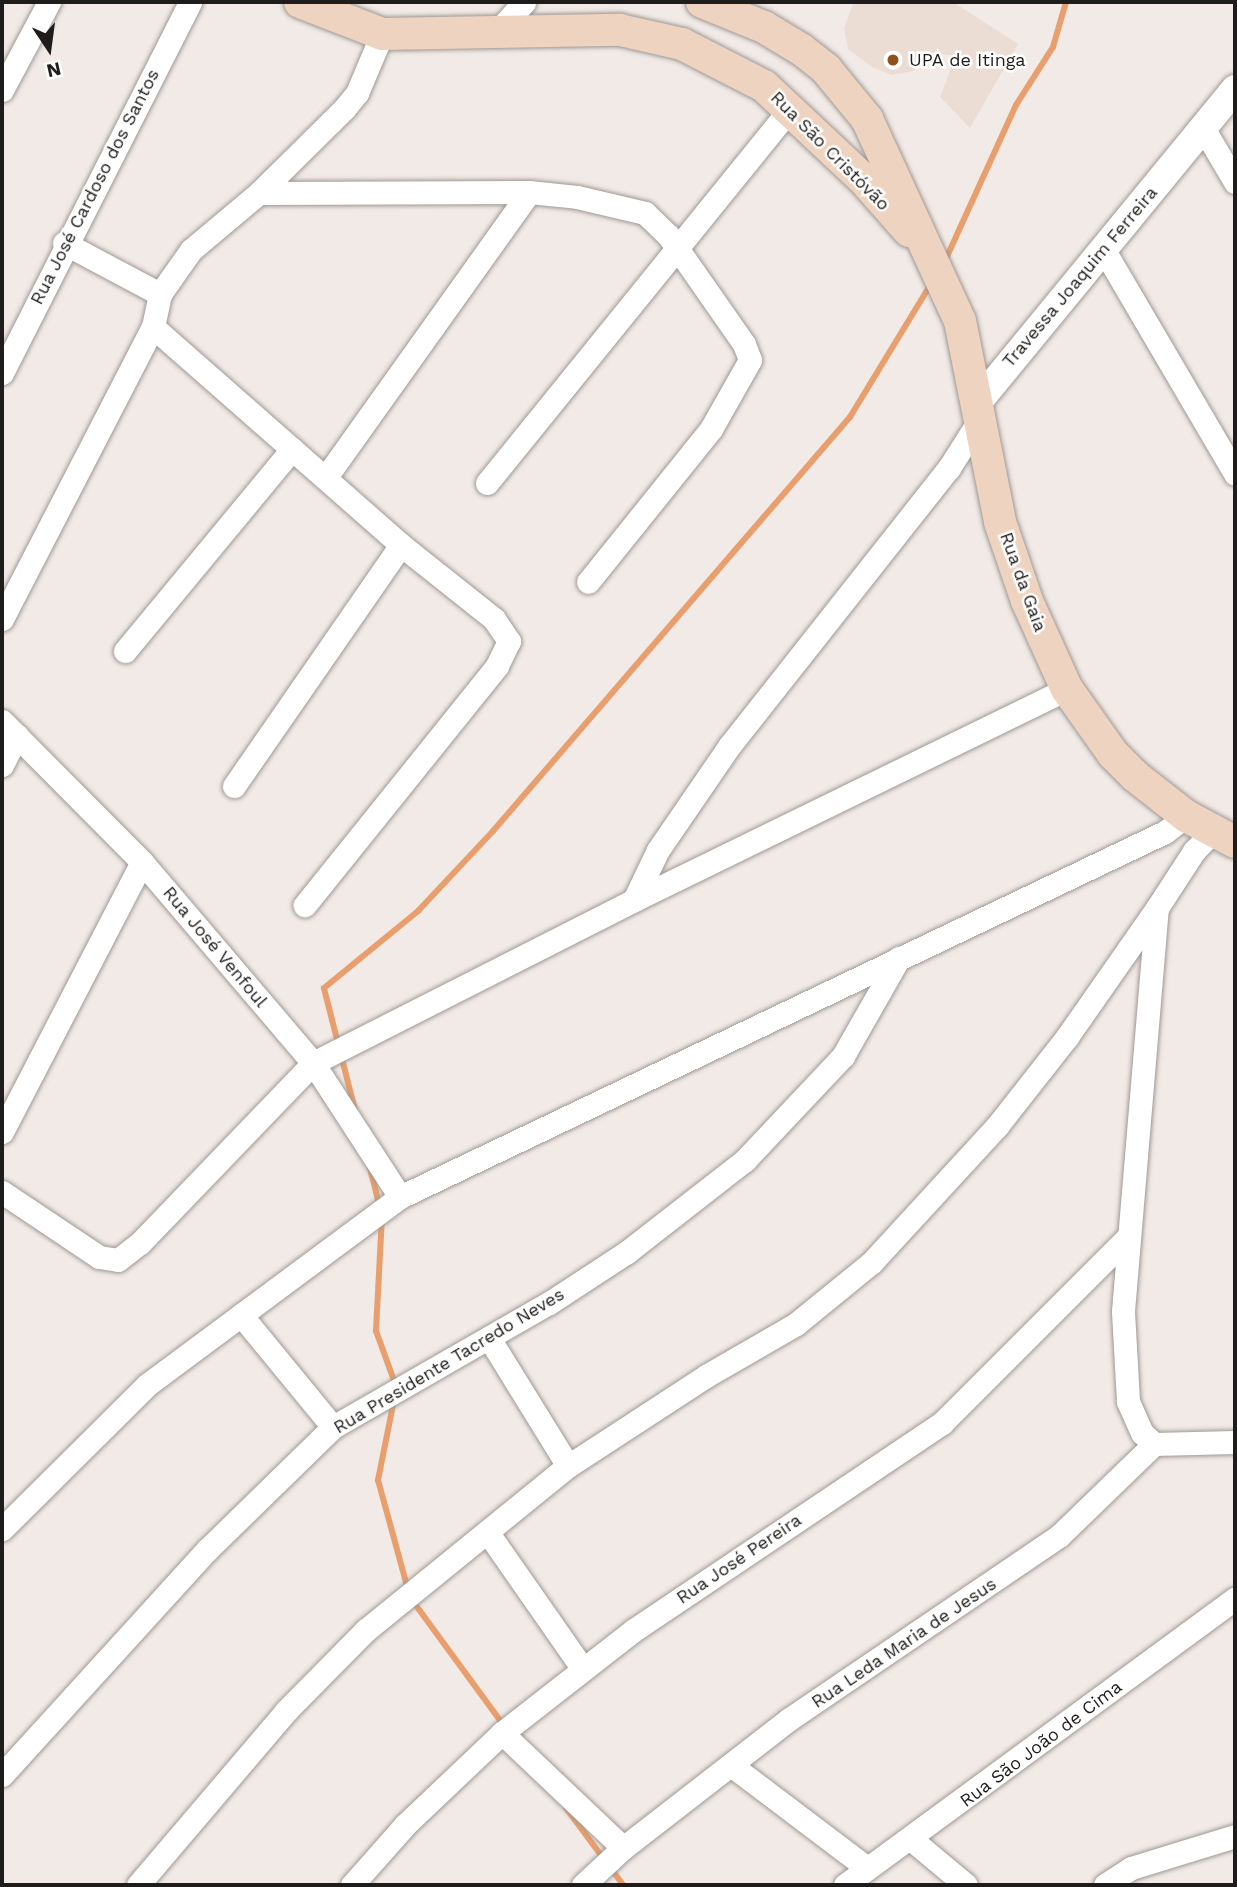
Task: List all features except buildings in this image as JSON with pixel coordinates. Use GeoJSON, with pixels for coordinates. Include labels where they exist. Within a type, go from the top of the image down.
{"type":"FeatureCollection","features":[{"type":"Feature","properties":{"kind":"main road","name":"Rua São Cristóvão"},"geometry":{"type":"LineString","coordinates":[[300,2],[382,34],[620,30],[653,36],[704,53],[764,86],[789,110],[878,173]]}},
{"type":"Feature","properties":{"kind":"main road"},"geometry":{"type":"LineString","coordinates":[[370,2],[369,19],[382,34]]}},
{"type":"Feature","properties":{"kind":"main road","name":"Rua São Cristóvão"},"geometry":{"type":"LineString","coordinates":[[702,2],[764,27],[826,69],[867,118],[878,173],[926,251]]}},
{"type":"Feature","properties":{"kind":"main road","name":"Rua da Gaia"},"geometry":{"type":"LineString","coordinates":[[926,251],[960,321],[979,410],[992,490],[1017,575],[1067,689],[1113,754],[1186,816],[1224,837]]}},
{"type":"Feature","properties":{"kind":"street"},"geometry":{"type":"LineString","coordinates":[[2,90],[49,2]]}},
{"type":"Feature","properties":{"kind":"street","name":"Rua José Cardoso dos Santos"},"geometry":{"type":"LineString","coordinates":[[2,373],[64,243],[190,2]]}},
{"type":"Feature","properties":{"kind":"street"},"geometry":{"type":"LineString","coordinates":[[498,31],[524,2]]}},
{"type":"Feature","properties":{"kind":"street"},"geometry":{"type":"LineString","coordinates":[[2,619],[153,327],[160,294],[191,250],[259,193],[357,93],[382,34]]}},
{"type":"Feature","properties":{"kind":"street","name":"Travessa Joaquim Ferreira"},"geometry":{"type":"LineString","coordinates":[[979,410],[1202,126],[1235,89]]}},
{"type":"Feature","properties":{"kind":"street"},"geometry":{"type":"LineString","coordinates":[[487,483],[789,110]]}},
{"type":"Feature","properties":{"kind":"street"},"geometry":{"type":"LineString","coordinates":[[1202,126],[1235,182]]}},
{"type":"Feature","properties":{"kind":"street"},"geometry":{"type":"LineString","coordinates":[[259,193],[529,192],[616,203],[645,214],[668,235],[675,249],[744,344],[750,360],[711,429],[588,582]]}},
{"type":"Feature","properties":{"kind":"street"},"geometry":{"type":"LineString","coordinates":[[326,477],[529,192]]}},
{"type":"Feature","properties":{"kind":"street"},"geometry":{"type":"LineString","coordinates":[[64,243],[160,294]]}},
{"type":"Feature","properties":{"kind":"street"},"geometry":{"type":"LineString","coordinates":[[1105,252],[1235,474]]}},
{"type":"Feature","properties":{"kind":"street"},"geometry":{"type":"LineString","coordinates":[[153,327],[401,545],[494,619],[509,641],[497,666],[305,905]]}},
{"type":"Feature","properties":{"kind":"street"},"geometry":{"type":"LineString","coordinates":[[634,900],[658,850],[730,745],[949,468],[979,410]]}},
{"type":"Feature","properties":{"kind":"street"},"geometry":{"type":"LineString","coordinates":[[125,651],[292,449]]}},
{"type":"Feature","properties":{"kind":"street"},"geometry":{"type":"LineString","coordinates":[[234,786],[401,545]]}},
{"type":"Feature","properties":{"kind":"street"},"geometry":{"type":"LineString","coordinates":[[2,1192],[99,1257],[118,1260],[140,1244],[313,1063],[634,900],[1067,689]]}},
{"type":"Feature","properties":{"kind":"street"},"geometry":{"type":"LineString","coordinates":[[2,765],[9,728]]}},
{"type":"Feature","properties":{"kind":"street","name":"Rua José Venfoul"},"geometry":{"type":"LineString","coordinates":[[9,728],[142,862],[313,1063],[400,1197]]}},
{"type":"Feature","properties":{"kind":"street"},"geometry":{"type":"LineString","coordinates":[[2,1529],[113,1413],[400,1197],[1165,832],[1186,816]]}},
{"type":"Feature","properties":{"kind":"street"},"geometry":{"type":"LineString","coordinates":[[138,1885],[303,1693],[366,1630],[568,1466],[706,1376],[796,1324],[872,1262],[997,1126],[1067,1037],[1194,851],[1224,837]]}},
{"type":"Feature","properties":{"kind":"street"},"geometry":{"type":"LineString","coordinates":[[2,1132],[142,862]]}},
{"type":"Feature","properties":{"kind":"street"},"geometry":{"type":"LineString","coordinates":[[1157,908],[1128,1237],[1125,1385],[1133,1415],[1154,1444],[1235,1442]]}},
{"type":"Feature","properties":{"kind":"street","name":"Rua Presidente Tacredo Neves"},"geometry":{"type":"LineString","coordinates":[[2,1775],[208,1549],[333,1427],[489,1338],[627,1252],[746,1160],[843,1056],[899,958]]}},
{"type":"Feature","properties":{"kind":"street","name":"Rua José Pereira"},"geometry":{"type":"LineString","coordinates":[[352,1885],[414,1816],[502,1733],[583,1669],[634,1630],[942,1423],[1128,1237]]}},
{"type":"Feature","properties":{"kind":"street"},"geometry":{"type":"LineString","coordinates":[[241,1315],[333,1427]]}},
{"type":"Feature","properties":{"kind":"street"},"geometry":{"type":"LineString","coordinates":[[489,1338],[568,1466]]}},
{"type":"Feature","properties":{"kind":"street","name":"Rua Leda Maria de Jesus"},"geometry":{"type":"LineString","coordinates":[[583,1885],[623,1848],[788,1720],[1059,1536],[1154,1444]]}},
{"type":"Feature","properties":{"kind":"street"},"geometry":{"type":"LineString","coordinates":[[488,1533],[583,1669]]}},
{"type":"Feature","properties":{"kind":"street","name":"Rua São João de Cima"},"geometry":{"type":"LineString","coordinates":[[845,1885],[912,1840],[1235,1599]]}},
{"type":"Feature","properties":{"kind":"street"},"geometry":{"type":"LineString","coordinates":[[502,1733],[623,1848]]}},
{"type":"Feature","properties":{"kind":"street"},"geometry":{"type":"LineString","coordinates":[[731,1765],[867,1868]]}},
{"type":"Feature","properties":{"kind":"street"},"geometry":{"type":"LineString","coordinates":[[1105,1885],[1131,1868],[1235,1836]]}},
{"type":"Feature","properties":{"kind":"street"},"geometry":{"type":"LineString","coordinates":[[912,1840],[966,1885]]}},
{"type":"Feature","properties":{"kind":"shaded area","name":"UPA de Itinga"},"geometry":{"type":"Polygon","coordinates":[[[854,2],[953,2],[1018,44],[970,128],[940,97],[952,66],[950,55],[932,53],[913,71],[892,75],[872,67],[848,49],[844,28],[854,2]]]}},
{"type":"Feature","properties":{"kind":"waterway"},"geometry":{"type":"LineString","coordinates":[[944,263],[1016,105],[1053,47],[1066,2]]}},
{"type":"Feature","properties":{"kind":"waterway"},"geometry":{"type":"LineString","coordinates":[[355,1110],[324,988],[418,911],[493,831],[850,417],[931,284]]}},
{"type":"Feature","properties":{"kind":"waterway"},"geometry":{"type":"LineString","coordinates":[[370,1168],[379,1205]]}},
{"type":"Feature","properties":{"kind":"waterway"},"geometry":{"type":"LineString","coordinates":[[382,1216],[376,1331],[396,1386]]}},
{"type":"Feature","properties":{"kind":"waterway"},"geometry":{"type":"LineString","coordinates":[[394,1400],[378,1480],[408,1590]]}},
{"type":"Feature","properties":{"kind":"waterway"},"geometry":{"type":"LineString","coordinates":[[412,1600],[505,1727]]}},
{"type":"Feature","properties":{"kind":"waterway"},"geometry":{"type":"LineString","coordinates":[[566,1808],[603,1858]]}},
{"type":"Feature","properties":{"kind":"waterway"},"geometry":{"type":"LineString","coordinates":[[610,1867],[623,1885]]}},
{"type":"Feature","properties":{"kind":"place","name":"UPA de Itinga"},"geometry":{"type":"Point","coordinates":[893,60]}}]}
